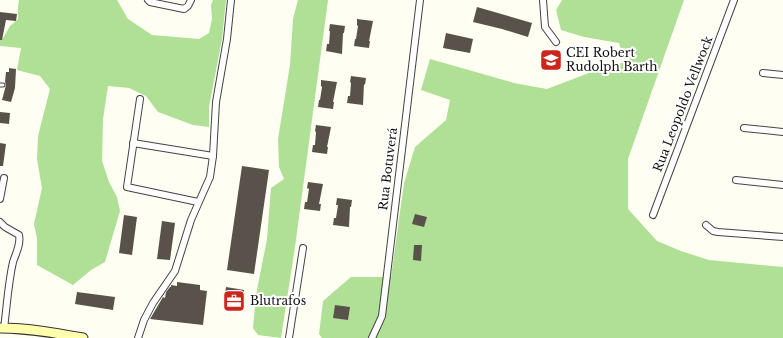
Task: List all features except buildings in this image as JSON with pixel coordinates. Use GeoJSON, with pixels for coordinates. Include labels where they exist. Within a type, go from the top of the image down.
{"type":"FeatureCollection","features":[{"type":"Feature","properties":{"kind":"main road"},"geometry":{"type":"LineString","coordinates":[[2,328],[44,331],[83,338]]}},
{"type":"Feature","properties":{"kind":"street"},"geometry":{"type":"LineString","coordinates":[[148,0],[150,2],[184,9],[188,6],[191,0]]}},
{"type":"Feature","properties":{"kind":"street"},"geometry":{"type":"LineString","coordinates":[[138,338],[144,320],[153,303],[175,271],[191,220],[210,177],[213,156],[216,102],[227,39],[231,0]]}},
{"type":"Feature","properties":{"kind":"street","name":"Rua Botuverá"},"geometry":{"type":"LineString","coordinates":[[372,338],[382,316],[420,0]]}},
{"type":"Feature","properties":{"kind":"street"},"geometry":{"type":"LineString","coordinates":[[543,0],[545,26],[556,42]]}},
{"type":"Feature","properties":{"kind":"street","name":"Rua Leopoldo Vellwock"},"geometry":{"type":"LineString","coordinates":[[654,215],[734,0]]}},
{"type":"Feature","properties":{"kind":"street"},"geometry":{"type":"LineString","coordinates":[[763,73],[783,75]]}},
{"type":"Feature","properties":{"kind":"street"},"geometry":{"type":"LineString","coordinates":[[140,99],[127,187],[198,202]]}},
{"type":"Feature","properties":{"kind":"street"},"geometry":{"type":"LineString","coordinates":[[744,128],[783,132]]}},
{"type":"Feature","properties":{"kind":"street"},"geometry":{"type":"LineString","coordinates":[[133,143],[213,156]]}},
{"type":"Feature","properties":{"kind":"street"},"geometry":{"type":"LineString","coordinates":[[0,199],[4,178]]}},
{"type":"Feature","properties":{"kind":"street"},"geometry":{"type":"LineString","coordinates":[[736,180],[783,185]]}},
{"type":"Feature","properties":{"kind":"street"},"geometry":{"type":"LineString","coordinates":[[0,222],[4,227],[19,235],[20,240],[12,269],[2,328]]}},
{"type":"Feature","properties":{"kind":"street"},"geometry":{"type":"LineString","coordinates":[[706,225],[718,232],[783,236]]}},
{"type":"Feature","properties":{"kind":"street"},"geometry":{"type":"LineString","coordinates":[[289,338],[303,248]]}},
{"type":"Feature","properties":{"kind":"green space"},"geometry":{"type":"Polygon","coordinates":[[[19,0],[117,0],[128,19],[152,35],[199,39],[209,33],[212,19],[211,5],[213,0],[226,0],[222,39],[209,107],[209,127],[193,125],[158,112],[146,96],[129,88],[108,86],[103,119],[102,161],[109,182],[117,197],[120,211],[105,262],[91,270],[73,285],[37,265],[37,238],[34,224],[42,188],[37,159],[38,136],[50,89],[40,76],[17,70],[21,48],[0,46],[0,38],[3,38],[10,26],[18,19],[19,0]]]}},
{"type":"Feature","properties":{"kind":"green space"},"geometry":{"type":"Polygon","coordinates":[[[298,0],[328,0],[295,247],[281,338],[258,335],[253,328],[256,295],[267,239],[271,188],[284,179],[279,167],[278,139],[290,65],[293,19],[298,0]]]}},
{"type":"Feature","properties":{"kind":"green space"},"geometry":{"type":"Polygon","coordinates":[[[562,0],[684,0],[628,159],[628,209],[657,241],[681,251],[709,260],[783,267],[783,338],[322,338],[319,334],[323,301],[351,277],[391,277],[404,183],[415,147],[446,120],[450,100],[421,90],[430,59],[514,83],[547,89],[589,73],[625,62],[619,43],[584,37],[561,30],[556,10],[562,0]]]}},
{"type":"Feature","properties":{"kind":"place","name":"CEI Robert Rudolph Barth"},"geometry":{"type":"Point","coordinates":[551,60]}},
{"type":"Feature","properties":{"kind":"place","name":"Blutrafos"},"geometry":{"type":"Point","coordinates":[234,301]}}]}
